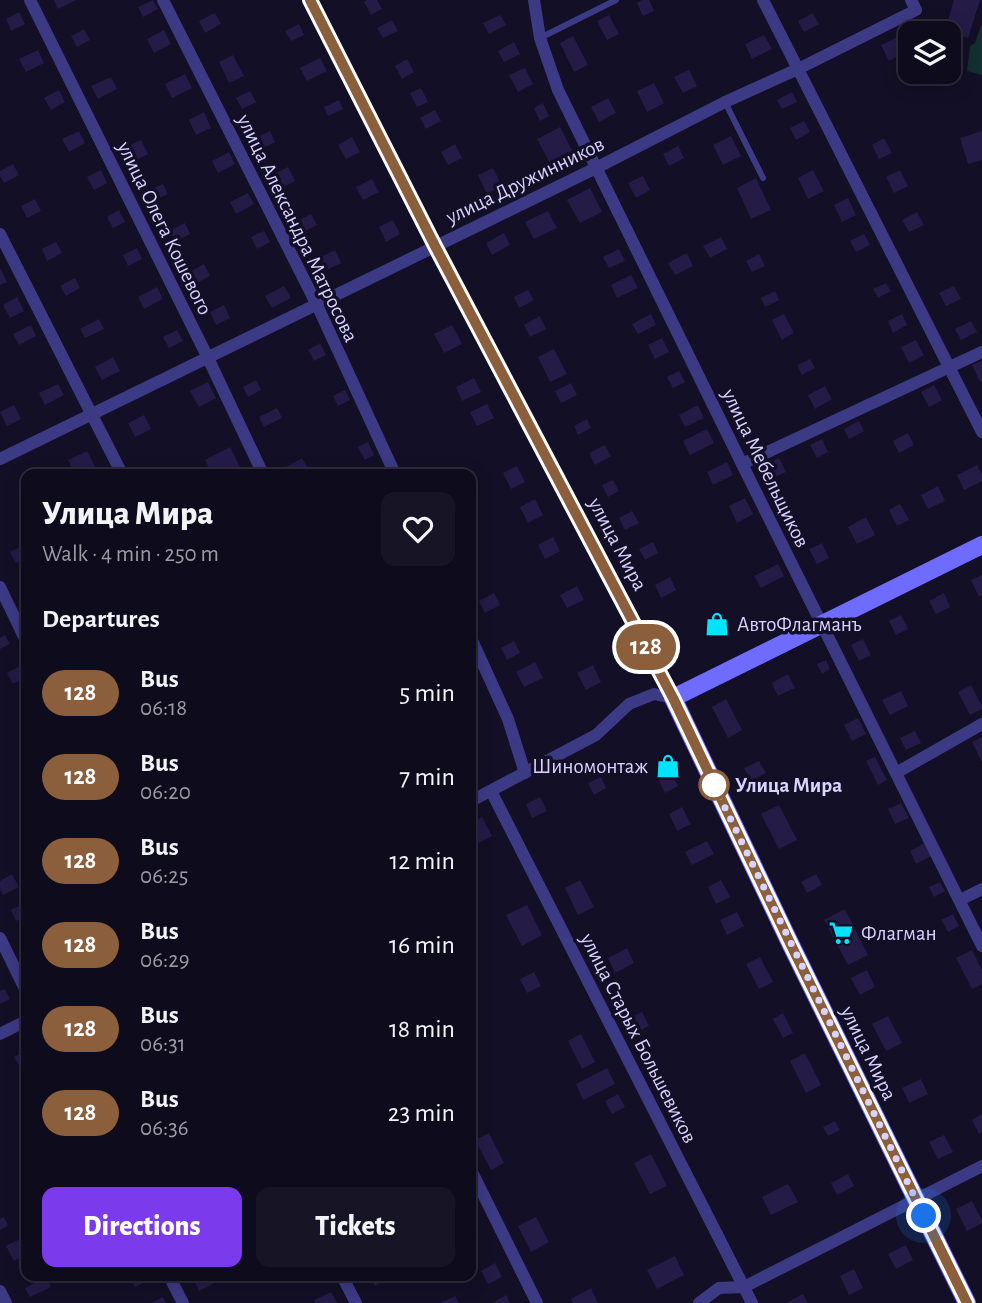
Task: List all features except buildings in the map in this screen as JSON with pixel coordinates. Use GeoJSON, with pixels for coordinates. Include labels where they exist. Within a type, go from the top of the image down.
{"type":"FeatureCollection","features":[{"type":"Feature","properties":{"kind":"street","name":"улица Олега Кошевого"},"geometry":{"type":"LineString","coordinates":[[30,0],[261,469]]}},
{"type":"Feature","properties":{"kind":"street","name":"улица Александра Матросова"},"geometry":{"type":"LineString","coordinates":[[163,0],[317,305],[393,469]]}},
{"type":"Feature","properties":{"kind":"street","name":"улица Мира"},"geometry":{"type":"LineString","coordinates":[[310,0],[435,246],[673,698],[967,1303]]}},
{"type":"Feature","properties":{"kind":"street","name":"улица Мебельщиков"},"geometry":{"type":"LineString","coordinates":[[534,0],[540,38],[558,90],[982,946]]}},
{"type":"Feature","properties":{"kind":"street"},"geometry":{"type":"LineString","coordinates":[[763,0],[982,432]]}},
{"type":"Feature","properties":{"kind":"street","name":"улица Дружинников"},"geometry":{"type":"LineString","coordinates":[[0,459],[596,168],[725,102],[798,69],[914,5]]}},
{"type":"Feature","properties":{"kind":"street"},"geometry":{"type":"LineString","coordinates":[[0,234],[120,469]]}},
{"type":"Feature","properties":{"kind":"street"},"geometry":{"type":"LineString","coordinates":[[742,464],[982,352]]}},
{"type":"Feature","properties":{"kind":"street"},"geometry":{"type":"LineString","coordinates":[[476,798],[596,735],[629,704],[654,694],[673,698],[982,545]]}},
{"type":"Feature","properties":{"kind":"street"},"geometry":{"type":"LineString","coordinates":[[0,587],[21,631]]}},
{"type":"Feature","properties":{"kind":"street"},"geometry":{"type":"LineString","coordinates":[[476,649],[508,719],[524,774]]}},
{"type":"Feature","properties":{"kind":"street"},"geometry":{"type":"LineString","coordinates":[[896,773],[982,724]]}},
{"type":"Feature","properties":{"kind":"street","name":"улица Старых Большевиков"},"geometry":{"type":"LineString","coordinates":[[491,791],[752,1303]]}},
{"type":"Feature","properties":{"kind":"street"},"geometry":{"type":"LineString","coordinates":[[960,900],[982,889]]}},
{"type":"Feature","properties":{"kind":"street"},"geometry":{"type":"LineString","coordinates":[[0,938],[21,981]]}},
{"type":"Feature","properties":{"kind":"street"},"geometry":{"type":"LineString","coordinates":[[0,1034],[21,1024]]}},
{"type":"Feature","properties":{"kind":"street"},"geometry":{"type":"LineString","coordinates":[[699,1303],[719,1287],[744,1287],[982,1166]]}},
{"type":"Feature","properties":{"kind":"street"},"geometry":{"type":"LineString","coordinates":[[476,1180],[537,1303]]}},
{"type":"Feature","properties":{"kind":"street"},"geometry":{"type":"LineString","coordinates":[[172,1281],[183,1303]]}},
{"type":"Feature","properties":{"kind":"street"},"geometry":{"type":"LineString","coordinates":[[345,1281],[356,1303]]}},
{"type":"Feature","properties":{"kind":"street"},"geometry":{"type":"LineString","coordinates":[[0,1291],[6,1303]]}},
{"type":"Feature","properties":{"kind":"lane"},"geometry":{"type":"LineString","coordinates":[[540,38],[616,0]]}},
{"type":"Feature","properties":{"kind":"lane"},"geometry":{"type":"LineString","coordinates":[[725,102],[763,178]]}},
{"type":"Feature","properties":{"kind":"green space"},"geometry":{"type":"Polygon","coordinates":[[[982,23],[982,75],[967,71],[970,46],[975,43],[982,23]]]}},
{"type":"Feature","properties":{"kind":"bus line","name":"128"},"geometry":{"type":"LineString","coordinates":[[310,0],[435,246],[673,698],[967,1303]]}},
{"type":"Feature","properties":{"kind":"place","name":"АвтоФлагманъ"},"geometry":{"type":"Point","coordinates":[717,624]}},
{"type":"Feature","properties":{"kind":"place","name":"Шиномонтаж"},"geometry":{"type":"Point","coordinates":[668,766]}},
{"type":"Feature","properties":{"kind":"place","name":"Улица Мира"},"geometry":{"type":"Point","coordinates":[714,785]}},
{"type":"Feature","properties":{"kind":"place","name":"Флагман"},"geometry":{"type":"Point","coordinates":[841,933]}},
{"type":"Feature","properties":{"kind":"route"},"geometry":{"type":"LineString","coordinates":[[714,785],[924,1216]]}}]}
